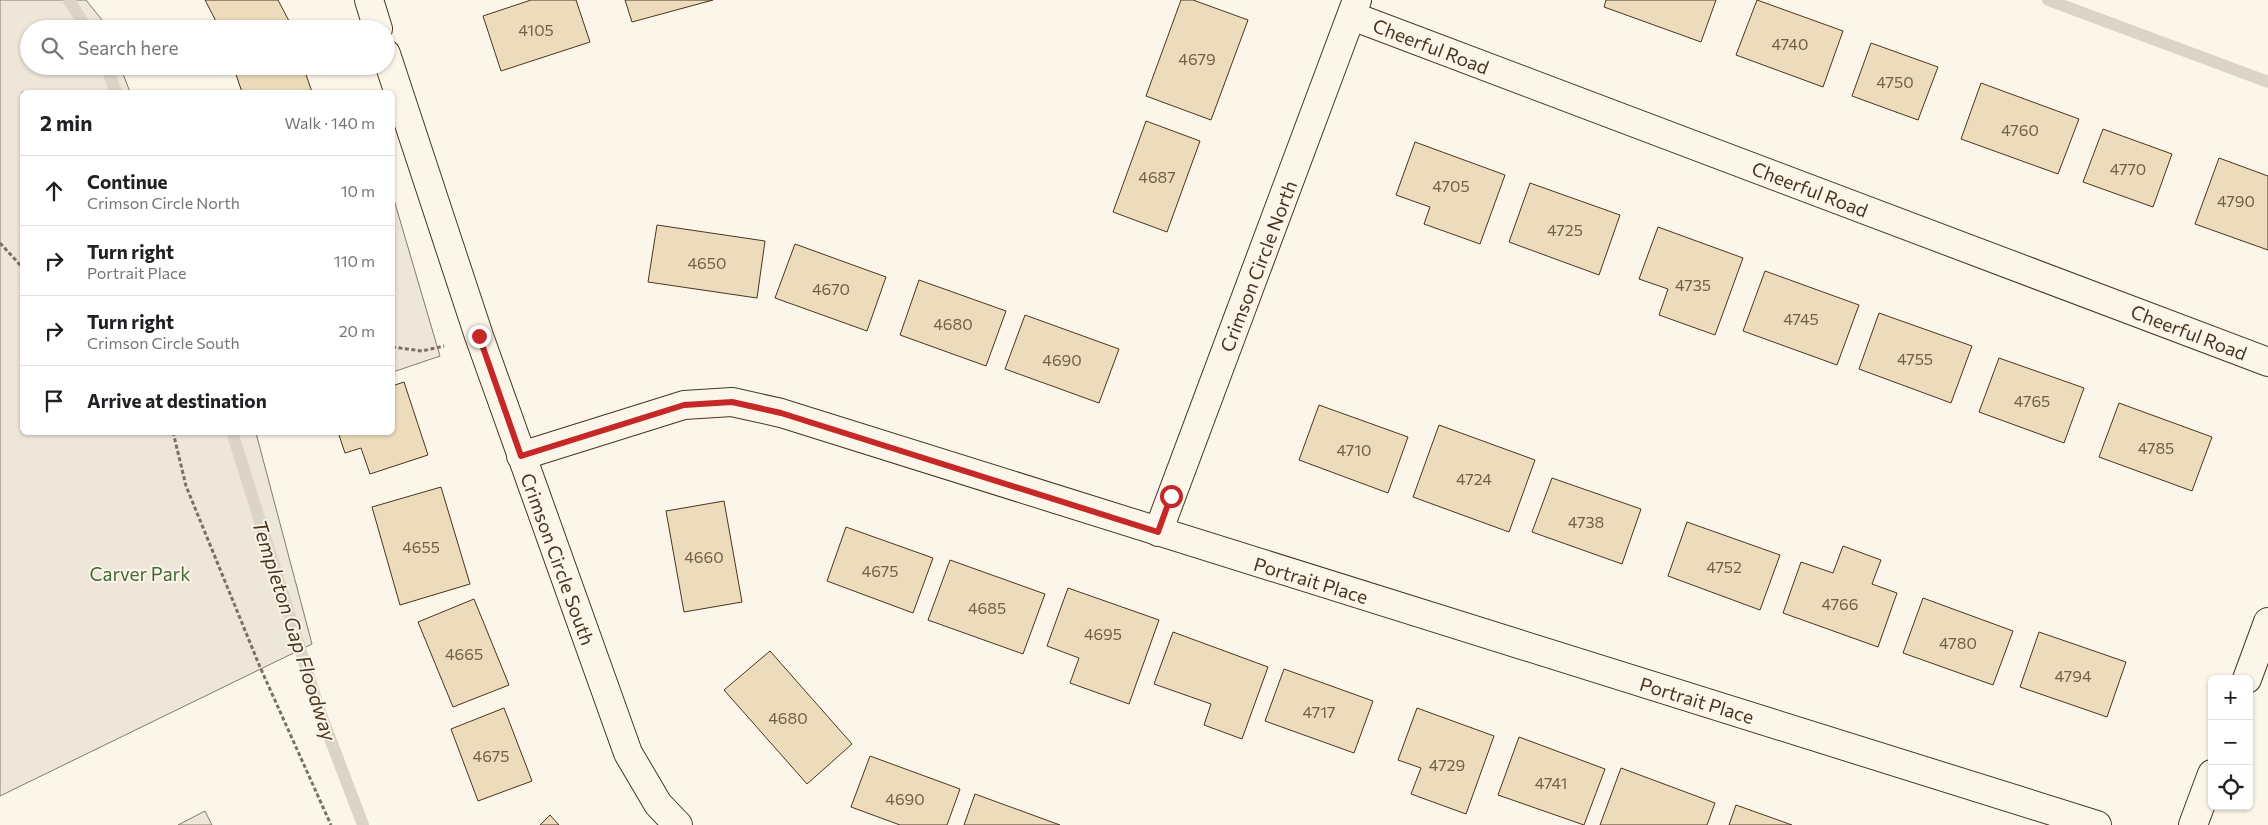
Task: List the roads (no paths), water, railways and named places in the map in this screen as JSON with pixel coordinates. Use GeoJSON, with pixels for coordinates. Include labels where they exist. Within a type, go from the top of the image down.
{"type":"FeatureCollection","features":[{"type":"Feature","properties":{"kind":"street"},"geometry":{"type":"LineString","coordinates":[[368,0],[375,20]]}},
{"type":"Feature","properties":{"kind":"street","name":"Cheerful Road"},"geometry":{"type":"LineString","coordinates":[[1355,8],[2268,362]]}},
{"type":"Feature","properties":{"kind":"street","name":"Crimson Circle North"},"geometry":{"type":"LineString","coordinates":[[1158,532],[1355,8]]}},
{"type":"Feature","properties":{"kind":"street","name":"Crimson Circle South"},"geometry":{"type":"LineString","coordinates":[[393,75],[479,336],[628,753],[658,804],[678,825]]}},
{"type":"Feature","properties":{"kind":"street","name":"Portrait Place"},"geometry":{"type":"LineString","coordinates":[[521,456],[684,405],[732,402],[781,413],[2097,825]]}},
{"type":"Feature","properties":{"kind":"street"},"geometry":{"type":"LineString","coordinates":[[2248,675],[2268,622]]}},
{"type":"Feature","properties":{"kind":"street"},"geometry":{"type":"LineString","coordinates":[[2193,825],[2208,785]]}},
{"type":"Feature","properties":{"kind":"waterway","name":"Templeton Gap Floodway"},"geometry":{"type":"LineString","coordinates":[[69,0],[81,20]]}},
{"type":"Feature","properties":{"kind":"waterway"},"geometry":{"type":"LineString","coordinates":[[2048,0],[2268,82]]}},
{"type":"Feature","properties":{"kind":"waterway","name":"Templeton Gap Floodway"},"geometry":{"type":"LineString","coordinates":[[109,75],[115,90]]}},
{"type":"Feature","properties":{"kind":"waterway","name":"Templeton Gap Floodway"},"geometry":{"type":"LineString","coordinates":[[233,435],[320,712],[363,825]]}},
{"type":"Feature","properties":{"kind":"park label","name":"Carver Park"},"geometry":{"type":"Point","coordinates":[140,573]}}]}
